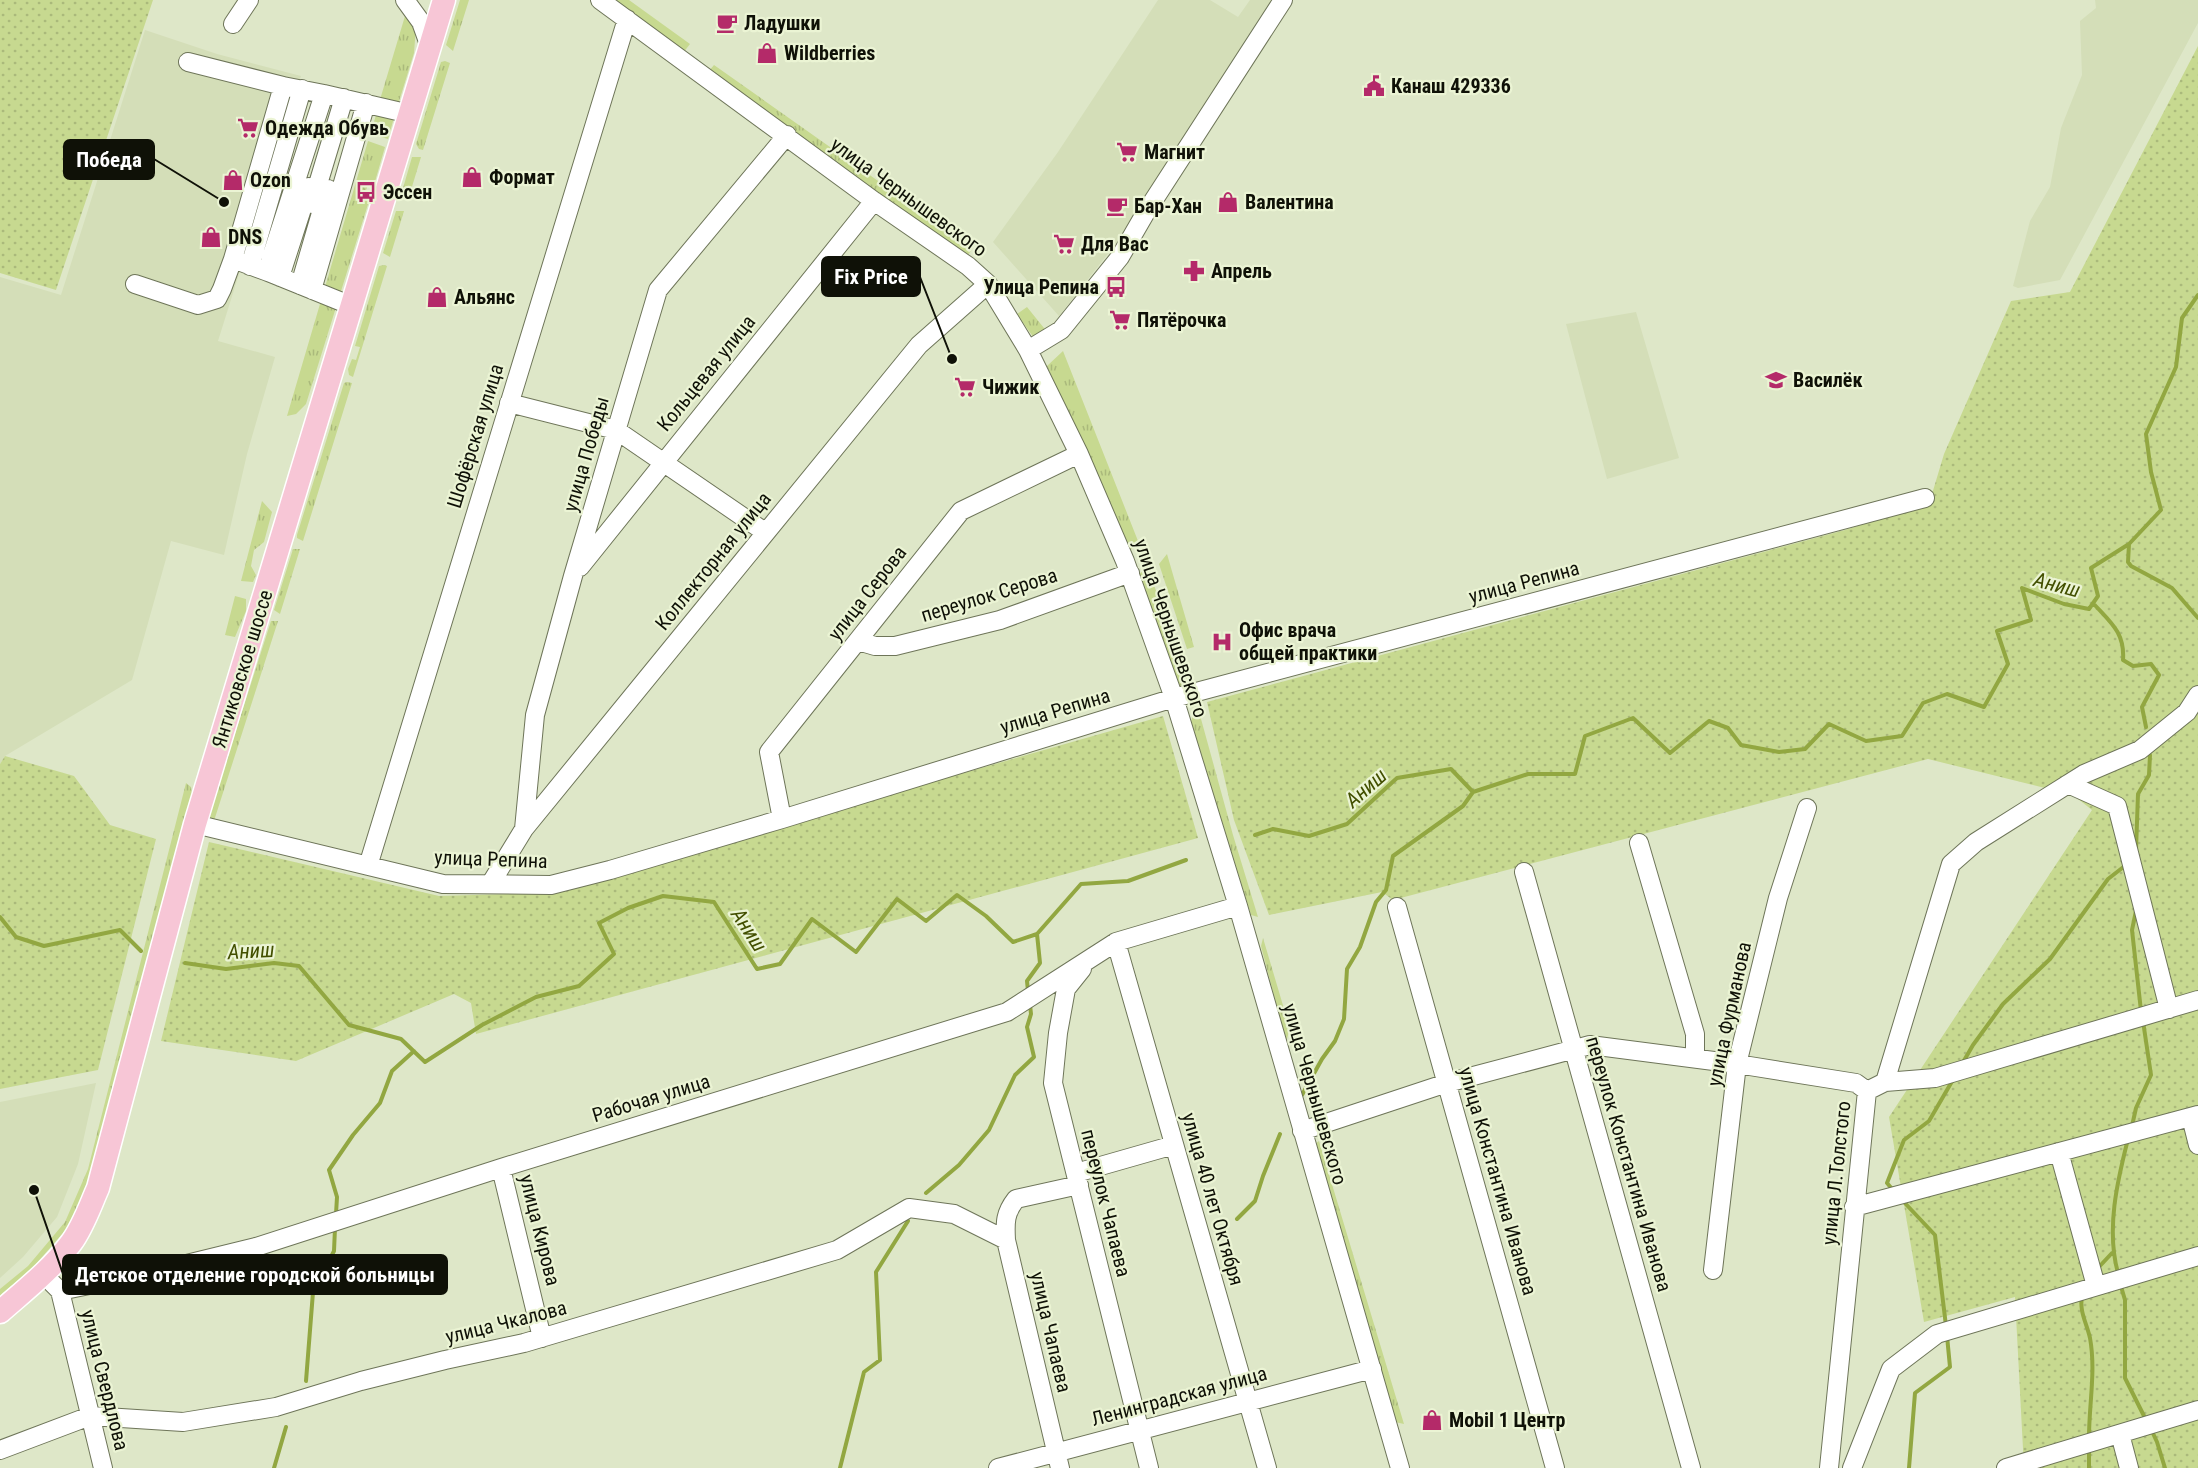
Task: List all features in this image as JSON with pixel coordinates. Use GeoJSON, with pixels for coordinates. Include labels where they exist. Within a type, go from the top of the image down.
{"type":"FeatureCollection","features":[{"type":"Feature","properties":{"kind":"main road","name":"Янтиковское шоссе"},"geometry":{"type":"LineString","coordinates":[[0,1312],[44,1274],[71,1242],[98,1188],[195,824],[444,0]]}},
{"type":"Feature","properties":{"kind":"street"},"geometry":{"type":"LineString","coordinates":[[233,24],[249,0]]}},
{"type":"Feature","properties":{"kind":"street"},"geometry":{"type":"LineString","coordinates":[[406,0],[430,3],[444,0]]}},
{"type":"Feature","properties":{"kind":"street"},"geometry":{"type":"LineString","coordinates":[[406,0],[421,22],[430,47]]}},
{"type":"Feature","properties":{"kind":"street","name":"улица Чернышевского"},"geometry":{"type":"LineString","coordinates":[[600,0],[874,201],[968,266],[988,284],[1028,350],[1079,454],[1130,573],[1174,698],[1238,906],[1400,1468]]}},
{"type":"Feature","properties":{"kind":"street"},"geometry":{"type":"LineString","coordinates":[[1028,350],[1060,330],[1120,257],[1146,212],[1283,0]]}},
{"type":"Feature","properties":{"kind":"street","name":"Шофёрская улица"},"geometry":{"type":"LineString","coordinates":[[368,866],[627,19]]}},
{"type":"Feature","properties":{"kind":"street"},"geometry":{"type":"LineString","coordinates":[[188,62],[258,171],[250,266]]}},
{"type":"Feature","properties":{"kind":"street"},"geometry":{"type":"LineString","coordinates":[[135,284],[198,305],[217,298],[222,289],[258,171],[302,89]]}},
{"type":"Feature","properties":{"kind":"street"},"geometry":{"type":"LineString","coordinates":[[302,89],[323,189],[352,306]]}},
{"type":"Feature","properties":{"kind":"street"},"geometry":{"type":"LineString","coordinates":[[250,266],[302,89]]}},
{"type":"Feature","properties":{"kind":"street"},"geometry":{"type":"LineString","coordinates":[[250,266],[323,189],[410,114]]}},
{"type":"Feature","properties":{"kind":"street","name":"улица Победы"},"geometry":{"type":"LineString","coordinates":[[524,829],[535,715],[573,576],[658,290],[787,135]]}},
{"type":"Feature","properties":{"kind":"street"},"geometry":{"type":"LineString","coordinates":[[258,171],[323,189]]}},
{"type":"Feature","properties":{"kind":"street"},"geometry":{"type":"LineString","coordinates":[[258,171],[323,189]]}},
{"type":"Feature","properties":{"kind":"street"},"geometry":{"type":"LineString","coordinates":[[258,171],[323,189]]}},
{"type":"Feature","properties":{"kind":"street"},"geometry":{"type":"LineString","coordinates":[[258,171],[323,189]]}},
{"type":"Feature","properties":{"kind":"street"},"geometry":{"type":"LineString","coordinates":[[258,171],[323,189]]}},
{"type":"Feature","properties":{"kind":"street"},"geometry":{"type":"LineString","coordinates":[[258,171],[323,189]]}},
{"type":"Feature","properties":{"kind":"street"},"geometry":{"type":"LineString","coordinates":[[258,171],[323,189]]}},
{"type":"Feature","properties":{"kind":"street"},"geometry":{"type":"LineString","coordinates":[[258,171],[323,189]]}},
{"type":"Feature","properties":{"kind":"street"},"geometry":{"type":"LineString","coordinates":[[258,171],[323,189]]}},
{"type":"Feature","properties":{"kind":"street"},"geometry":{"type":"LineString","coordinates":[[258,171],[323,189]]}},
{"type":"Feature","properties":{"kind":"street"},"geometry":{"type":"LineString","coordinates":[[258,171],[323,189]]}},
{"type":"Feature","properties":{"kind":"street","name":"Кольцевая улица"},"geometry":{"type":"LineString","coordinates":[[573,576],[874,201]]}},
{"type":"Feature","properties":{"kind":"street","name":"Коллекторная улица"},"geometry":{"type":"LineString","coordinates":[[491,883],[524,829],[919,345],[988,284]]}},
{"type":"Feature","properties":{"kind":"street"},"geometry":{"type":"LineString","coordinates":[[509,403],[616,430],[765,532]]}},
{"type":"Feature","properties":{"kind":"street","name":"улица Серова"},"geometry":{"type":"LineString","coordinates":[[783,819],[769,752],[961,511],[1079,454]]}},
{"type":"Feature","properties":{"kind":"street","name":"улица Репина"},"geometry":{"type":"LineString","coordinates":[[195,824],[443,884],[551,885],[783,819],[1174,698],[1925,498]]}},
{"type":"Feature","properties":{"kind":"street","name":"переулок Серова"},"geometry":{"type":"LineString","coordinates":[[858,641],[875,646],[895,646],[1000,620],[1130,573]]}},
{"type":"Feature","properties":{"kind":"street"},"geometry":{"type":"LineString","coordinates":[[2198,695],[2192,718],[2140,750],[2084,774],[1976,842],[1951,864],[1885,1082],[1935,1078],[2198,1000]]}},
{"type":"Feature","properties":{"kind":"street"},"geometry":{"type":"LineString","coordinates":[[2068,784],[2117,806],[2169,1009]]}},
{"type":"Feature","properties":{"kind":"street","name":"улица Фурманова"},"geometry":{"type":"LineString","coordinates":[[1713,1270],[1737,1064],[1778,898],[1807,808]]}},
{"type":"Feature","properties":{"kind":"street"},"geometry":{"type":"LineString","coordinates":[[1639,843],[1695,1034],[1695,1058]]}},
{"type":"Feature","properties":{"kind":"street","name":"переулок Константина Иванова"},"geometry":{"type":"LineString","coordinates":[[1524,872],[1691,1468]]}},
{"type":"Feature","properties":{"kind":"street","name":"Рабочая улица"},"geometry":{"type":"LineString","coordinates":[[60,1292],[256,1247],[501,1168],[1007,1012],[1116,942],[1238,906]]}},
{"type":"Feature","properties":{"kind":"street","name":"улица Константина Иванова"},"geometry":{"type":"LineString","coordinates":[[1397,907],[1555,1468]]}},
{"type":"Feature","properties":{"kind":"street","name":"улица 40 лет Октября"},"geometry":{"type":"LineString","coordinates":[[1116,942],[1267,1468]]}},
{"type":"Feature","properties":{"kind":"street","name":"переулок Чапаева"},"geometry":{"type":"LineString","coordinates":[[1093,955],[1066,990],[1058,1033],[1053,1083],[1149,1468]]}},
{"type":"Feature","properties":{"kind":"street"},"geometry":{"type":"LineString","coordinates":[[1302,1131],[1447,1083],[1590,1046],[1695,1058],[1856,1083],[1867,1091]]}},
{"type":"Feature","properties":{"kind":"street","name":"улица Л.Толстого"},"geometry":{"type":"LineString","coordinates":[[1828,1468],[1867,1091],[1885,1082]]}},
{"type":"Feature","properties":{"kind":"street"},"geometry":{"type":"LineString","coordinates":[[1854,1207],[2194,1115],[2198,1145]]}},
{"type":"Feature","properties":{"kind":"street","name":"улица Чапаева"},"geometry":{"type":"LineString","coordinates":[[1058,1460],[1006,1240],[1005,1220],[1008,1210],[1016,1199],[1174,1145]]}},
{"type":"Feature","properties":{"kind":"street"},"geometry":{"type":"LineString","coordinates":[[2059,1152],[2096,1286]]}},
{"type":"Feature","properties":{"kind":"street","name":"улица Кирова"},"geometry":{"type":"LineString","coordinates":[[501,1168],[542,1338]]}},
{"type":"Feature","properties":{"kind":"street","name":"улица Чкалова"},"geometry":{"type":"LineString","coordinates":[[0,1450],[90,1416],[183,1422],[276,1407],[361,1381],[542,1338],[837,1250],[909,1208],[954,1214],[1006,1240]]}},
{"type":"Feature","properties":{"kind":"street"},"geometry":{"type":"LineString","coordinates":[[1852,1468],[1891,1369],[1937,1334],[2198,1256]]}},
{"type":"Feature","properties":{"kind":"street","name":"улица Свердлова"},"geometry":{"type":"LineString","coordinates":[[44,1274],[60,1292],[103,1468]]}},
{"type":"Feature","properties":{"kind":"street","name":"Ленинградская улица"},"geometry":{"type":"LineString","coordinates":[[998,1468],[1058,1460],[1139,1430],[1372,1369]]}},
{"type":"Feature","properties":{"kind":"street"},"geometry":{"type":"LineString","coordinates":[[2014,1467],[2198,1410]]}},
{"type":"Feature","properties":{"kind":"street"},"geometry":{"type":"LineString","coordinates":[[2120,1434],[2128,1468]]}},
{"type":"Feature","properties":{"kind":"shaded area"},"geometry":{"type":"Polygon","coordinates":[[[1158,0],[1210,0],[1238,17],[1250,0],[1273,0],[1143,209],[1059,316],[993,242],[1058,152],[1158,0]]]}},
{"type":"Feature","properties":{"kind":"shaded area"},"geometry":{"type":"Polygon","coordinates":[[[2095,0],[2198,0],[2198,23],[2060,280],[2018,288],[2013,286],[2030,221],[2050,187],[2061,128],[2082,75],[2080,21],[2096,8],[2095,0]]]}},
{"type":"Feature","properties":{"kind":"shaded area"},"geometry":{"type":"Polygon","coordinates":[[[145,30],[217,54],[301,76],[218,341],[275,357],[247,454],[224,555],[171,541],[132,680],[5,756],[0,764],[0,277],[61,295],[145,30]]]}},
{"type":"Feature","properties":{"kind":"shaded area"},"geometry":{"type":"Polygon","coordinates":[[[1636,312],[1679,458],[1607,479],[1566,324],[1636,312]]]}},
{"type":"Feature","properties":{"kind":"shaded area"},"geometry":{"type":"Polygon","coordinates":[[[96,1083],[78,1164],[57,1217],[23,1257],[0,1278],[0,1102],[96,1083]]]}},
{"type":"Feature","properties":{"kind":"green space"},"geometry":{"type":"Polygon","coordinates":[[[0,0],[153,0],[56,290],[0,273],[0,0]]]}},
{"type":"Feature","properties":{"kind":"green space"},"geometry":{"type":"Polygon","coordinates":[[[460,0],[469,0],[453,51],[446,45],[460,0]]]}},
{"type":"Feature","properties":{"kind":"green space"},"geometry":{"type":"Polygon","coordinates":[[[611,0],[629,0],[690,44],[683,53],[611,0]]]}},
{"type":"Feature","properties":{"kind":"green space"},"geometry":{"type":"Polygon","coordinates":[[[405,16],[416,27],[414,53],[397,108],[379,103],[405,16]]]}},
{"type":"Feature","properties":{"kind":"green space"},"geometry":{"type":"Polygon","coordinates":[[[2198,46],[2198,1468],[2024,1468],[2015,1297],[1924,1322],[1889,1117],[2092,810],[2073,795],[1928,759],[1393,900],[1382,892],[1269,915],[1234,820],[1207,702],[1845,530],[1929,504],[1944,454],[2011,301],[2070,292],[2198,46]]]}},
{"type":"Feature","properties":{"kind":"green space"},"geometry":{"type":"Polygon","coordinates":[[[441,62],[450,63],[423,150],[419,149],[416,144],[441,62]]]}},
{"type":"Feature","properties":{"kind":"green space"},"geometry":{"type":"Polygon","coordinates":[[[714,65],[973,248],[966,258],[708,72],[714,65]]]}},
{"type":"Feature","properties":{"kind":"green space"},"geometry":{"type":"Polygon","coordinates":[[[378,109],[395,114],[388,139],[370,134],[378,109]]]}},
{"type":"Feature","properties":{"kind":"green space"},"geometry":{"type":"Polygon","coordinates":[[[368,141],[385,147],[374,185],[368,184],[363,200],[369,201],[306,404],[296,414],[287,416],[368,141]]]}},
{"type":"Feature","properties":{"kind":"green space"},"geometry":{"type":"Polygon","coordinates":[[[412,157],[421,157],[408,200],[401,195],[412,157]]]}},
{"type":"Feature","properties":{"kind":"green space"},"geometry":{"type":"Polygon","coordinates":[[[396,211],[404,211],[390,257],[383,253],[396,211]]]}},
{"type":"Feature","properties":{"kind":"green space"},"geometry":{"type":"Polygon","coordinates":[[[379,266],[387,266],[353,377],[349,375],[348,369],[352,359],[356,360],[360,347],[355,346],[379,266]]]}},
{"type":"Feature","properties":{"kind":"green space"},"geometry":{"type":"Polygon","coordinates":[[[1027,307],[1048,333],[1036,341],[1017,314],[1027,307]]]}},
{"type":"Feature","properties":{"kind":"green space"},"geometry":{"type":"Polygon","coordinates":[[[1063,351],[1140,546],[1129,550],[1047,366],[1063,351]]]}},
{"type":"Feature","properties":{"kind":"green space"},"geometry":{"type":"Polygon","coordinates":[[[344,383],[352,383],[303,541],[297,538],[297,535],[344,383]]]}},
{"type":"Feature","properties":{"kind":"green space"},"geometry":{"type":"Polygon","coordinates":[[[262,501],[272,512],[264,542],[254,550],[251,566],[256,575],[253,582],[241,581],[262,501]]]}},
{"type":"Feature","properties":{"kind":"green space"},"geometry":{"type":"Polygon","coordinates":[[[293,549],[300,549],[280,614],[274,610],[293,549]]]}},
{"type":"Feature","properties":{"kind":"green space"},"geometry":{"type":"Polygon","coordinates":[[[1167,554],[1194,647],[1187,649],[1159,564],[1167,554]]]}},
{"type":"Feature","properties":{"kind":"green space"},"geometry":{"type":"Polygon","coordinates":[[[1148,569],[1193,691],[1180,690],[1138,574],[1148,569]]]}},
{"type":"Feature","properties":{"kind":"green space"},"geometry":{"type":"Polygon","coordinates":[[[235,596],[246,599],[246,611],[235,637],[225,635],[235,596]]]}},
{"type":"Feature","properties":{"kind":"green space"},"geometry":{"type":"Polygon","coordinates":[[[271,621],[278,621],[213,824],[207,821],[271,621]]]}},
{"type":"Feature","properties":{"kind":"green space"},"geometry":{"type":"Polygon","coordinates":[[[1198,708],[1258,917],[1251,915],[1191,722],[1194,710],[1198,708]]]}},
{"type":"Feature","properties":{"kind":"green space"},"geometry":{"type":"Polygon","coordinates":[[[1163,716],[1198,838],[476,1034],[471,1003],[454,994],[296,1061],[161,1041],[209,842],[439,896],[544,893],[1163,716]]]}},
{"type":"Feature","properties":{"kind":"green space"},"geometry":{"type":"Polygon","coordinates":[[[5,756],[74,776],[110,825],[156,839],[98,1070],[0,1089],[0,764],[5,756]]]}},
{"type":"Feature","properties":{"kind":"green space"},"geometry":{"type":"Polygon","coordinates":[[[186,783],[191,787],[192,794],[91,1178],[70,1225],[30,1271],[0,1297],[0,1289],[28,1266],[65,1222],[88,1169],[186,783]]]}},
{"type":"Feature","properties":{"kind":"green space"},"geometry":{"type":"Polygon","coordinates":[[[1263,938],[1290,1029],[1286,1042],[1261,946],[1263,938]]]}},
{"type":"Feature","properties":{"kind":"green space"},"geometry":{"type":"Polygon","coordinates":[[[1319,1141],[1404,1424],[1395,1422],[1315,1144],[1319,1141]]]}},
{"type":"Feature","properties":{"kind":"waterway","name":"Аниш"},"geometry":{"type":"LineString","coordinates":[[1255,835],[1273,829],[1309,836],[1347,824],[1397,778],[1451,769],[1473,792],[1528,774],[1575,774],[1585,736],[1633,718],[1670,753],[1709,721],[1728,728],[1741,745],[1779,752],[1805,749],[1829,724],[1866,741],[1902,736],[1923,703],[1947,694],[1984,707],[2008,664],[1997,631],[2031,620],[2022,588],[2064,604],[2089,609],[2098,596],[2091,568],[2129,544],[2161,510],[2151,472],[2146,434],[2176,367],[2182,318],[2198,295]]}},
{"type":"Feature","properties":{"kind":"waterway"},"geometry":{"type":"LineString","coordinates":[[2129,544],[2128,562],[2131,566],[2172,588],[2198,618]]}},
{"type":"Feature","properties":{"kind":"waterway"},"geometry":{"type":"LineString","coordinates":[[2093,603],[2119,635],[2122,642],[2123,660],[2133,666],[2151,664],[2159,675],[2142,707],[2146,727]]}},
{"type":"Feature","properties":{"kind":"waterway"},"geometry":{"type":"LineString","coordinates":[[2136,850],[2138,794],[2149,775],[2150,755]]}},
{"type":"Feature","properties":{"kind":"waterway"},"geometry":{"type":"LineString","coordinates":[[1302,1095],[1335,1041],[1344,1019],[1347,969],[1360,947],[1376,902],[1386,890],[1393,856],[1463,806],[1473,792]]}},
{"type":"Feature","properties":{"kind":"waterway","name":"Аниш"},"geometry":{"type":"LineString","coordinates":[[185,963],[226,969],[274,963],[299,966],[349,1025],[401,1039],[425,1062],[482,1025],[536,997],[579,986],[614,954],[599,923],[628,908],[663,896],[714,902],[757,969],[780,964],[812,919],[856,952],[897,899],[926,921],[957,895],[986,916],[1013,942],[1037,934],[1081,884],[1128,881],[1186,860]]}},
{"type":"Feature","properties":{"kind":"waterway"},"geometry":{"type":"LineString","coordinates":[[1962,1064],[2003,1004],[2050,959],[2108,879],[2126,865]]}},
{"type":"Feature","properties":{"kind":"waterway"},"geometry":{"type":"LineString","coordinates":[[2136,911],[2132,930],[2141,1011]]}},
{"type":"Feature","properties":{"kind":"waterway","name":"Аниш"},"geometry":{"type":"LineString","coordinates":[[0,917],[16,937],[44,946],[120,930],[141,951]]}},
{"type":"Feature","properties":{"kind":"waterway"},"geometry":{"type":"LineString","coordinates":[[1028,991],[1027,981],[1040,963],[1037,934]]}},
{"type":"Feature","properties":{"kind":"waterway"},"geometry":{"type":"LineString","coordinates":[[926,1193],[959,1165],[989,1130],[1015,1075],[1034,1057],[1027,1027],[1031,1014],[1030,1005]]}},
{"type":"Feature","properties":{"kind":"waterway"},"geometry":{"type":"LineString","coordinates":[[2132,1126],[2136,1108],[2151,1075],[2143,1021]]}},
{"type":"Feature","properties":{"kind":"waterway"},"geometry":{"type":"LineString","coordinates":[[336,1214],[337,1197],[329,1170],[353,1135],[380,1103],[392,1071],[414,1051]]}},
{"type":"Feature","properties":{"kind":"waterway"},"geometry":{"type":"LineString","coordinates":[[1893,1190],[1887,1183],[1904,1140],[1929,1121],[1954,1078]]}},
{"type":"Feature","properties":{"kind":"waterway"},"geometry":{"type":"LineString","coordinates":[[1237,1219],[1255,1201],[1280,1134]]}},
{"type":"Feature","properties":{"kind":"waterway"},"geometry":{"type":"LineString","coordinates":[[2118,1273],[2113,1240],[2114,1206],[2128,1139]]}},
{"type":"Feature","properties":{"kind":"waterway"},"geometry":{"type":"LineString","coordinates":[[1902,1200],[1935,1235],[1946,1326]]}},
{"type":"Feature","properties":{"kind":"waterway"},"geometry":{"type":"LineString","coordinates":[[840,1468],[864,1372],[880,1360],[876,1272],[908,1221]]}},
{"type":"Feature","properties":{"kind":"waterway"},"geometry":{"type":"LineString","coordinates":[[306,1381],[313,1292],[334,1251],[335,1228]]}},
{"type":"Feature","properties":{"kind":"waterway"},"geometry":{"type":"LineString","coordinates":[[2098,1268],[2112,1253]]}},
{"type":"Feature","properties":{"kind":"waterway"},"geometry":{"type":"LineString","coordinates":[[2120,1283],[2125,1300],[2125,1378],[2146,1420]]}},
{"type":"Feature","properties":{"kind":"waterway"},"geometry":{"type":"LineString","coordinates":[[2082,1297],[2084,1318],[2092,1350],[2089,1437]]}},
{"type":"Feature","properties":{"kind":"waterway"},"geometry":{"type":"LineString","coordinates":[[1909,1468],[1915,1393],[1950,1367],[1947,1336]]}},
{"type":"Feature","properties":{"kind":"waterway"},"geometry":{"type":"LineString","coordinates":[[274,1468],[286,1427]]}},
{"type":"Feature","properties":{"kind":"waterway"},"geometry":{"type":"LineString","coordinates":[[2151,1429],[2165,1468]]}},
{"type":"Feature","properties":{"kind":"waterway"},"geometry":{"type":"LineString","coordinates":[[2089,1448],[2089,1468]]}},
{"type":"Feature","properties":{"kind":"place","name":"Ладушки"},"geometry":{"type":"Point","coordinates":[727,23]}},
{"type":"Feature","properties":{"kind":"place","name":"Wildberries"},"geometry":{"type":"Point","coordinates":[767,53]}},
{"type":"Feature","properties":{"kind":"place","name":"Канаш 429336"},"geometry":{"type":"Point","coordinates":[1374,86]}},
{"type":"Feature","properties":{"kind":"place","name":"Одежда Обувь"},"geometry":{"type":"Point","coordinates":[248,128]}},
{"type":"Feature","properties":{"kind":"place","name":"Магнит"},"geometry":{"type":"Point","coordinates":[1127,152]}},
{"type":"Feature","properties":{"kind":"place","name":"Формат"},"geometry":{"type":"Point","coordinates":[472,177]}},
{"type":"Feature","properties":{"kind":"place","name":"Ozon"},"geometry":{"type":"Point","coordinates":[233,180]}},
{"type":"Feature","properties":{"kind":"place","name":"Эссен"},"geometry":{"type":"Point","coordinates":[366,192]}},
{"type":"Feature","properties":{"kind":"place","name":"Победа"},"geometry":{"type":"Point","coordinates":[224,202]}},
{"type":"Feature","properties":{"kind":"place","name":"Валентина"},"geometry":{"type":"Point","coordinates":[1228,202]}},
{"type":"Feature","properties":{"kind":"place","name":"Бар-Хан"},"geometry":{"type":"Point","coordinates":[1117,206]}},
{"type":"Feature","properties":{"kind":"place","name":"DNS"},"geometry":{"type":"Point","coordinates":[211,237]}},
{"type":"Feature","properties":{"kind":"place","name":"Для Вас"},"geometry":{"type":"Point","coordinates":[1064,244]}},
{"type":"Feature","properties":{"kind":"place","name":"Апрель"},"geometry":{"type":"Point","coordinates":[1194,271]}},
{"type":"Feature","properties":{"kind":"place","name":"Улица Репина"},"geometry":{"type":"Point","coordinates":[1116,287]}},
{"type":"Feature","properties":{"kind":"place","name":"Альянс"},"geometry":{"type":"Point","coordinates":[437,297]}},
{"type":"Feature","properties":{"kind":"place","name":"Пятёрочка"},"geometry":{"type":"Point","coordinates":[1120,320]}},
{"type":"Feature","properties":{"kind":"place","name":"Fix Price"},"geometry":{"type":"Point","coordinates":[952,359]}},
{"type":"Feature","properties":{"kind":"place","name":"Василёк"},"geometry":{"type":"Point","coordinates":[1776,380]}},
{"type":"Feature","properties":{"kind":"place","name":"Чижик"},"geometry":{"type":"Point","coordinates":[965,387]}},
{"type":"Feature","properties":{"kind":"place","name":"Офис врача общей практики"},"geometry":{"type":"Point","coordinates":[1222,642]}},
{"type":"Feature","properties":{"kind":"place","name":"Детское отделение городской больницы"},"geometry":{"type":"Point","coordinates":[34,1190]}},
{"type":"Feature","properties":{"kind":"place","name":"Mobil 1 Центр"},"geometry":{"type":"Point","coordinates":[1432,1420]}}]}
